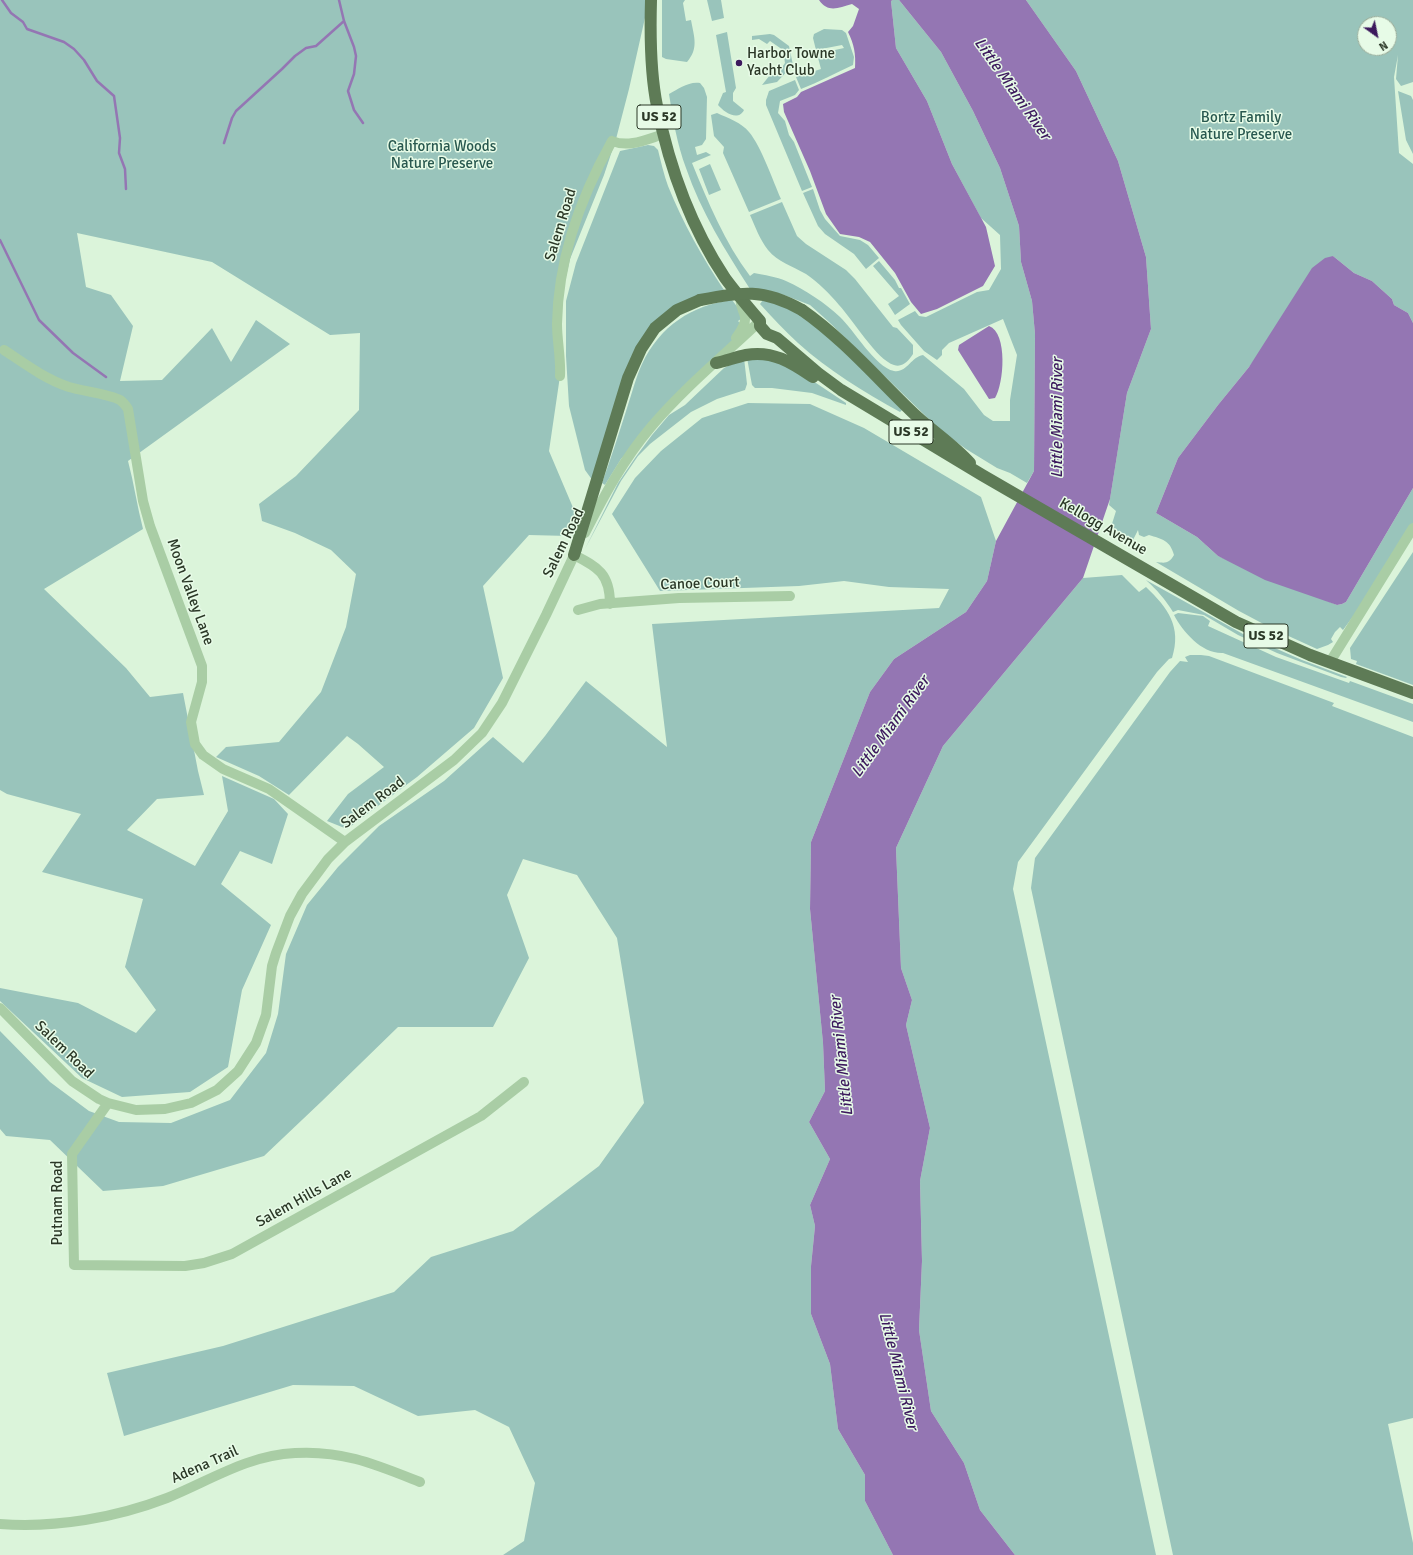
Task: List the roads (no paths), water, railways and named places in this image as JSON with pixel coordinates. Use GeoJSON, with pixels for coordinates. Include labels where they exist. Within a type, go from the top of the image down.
{"type":"FeatureCollection","features":[{"type":"Feature","properties":{"kind":"main road","name":"Kellogg Avenue"},"geometry":{"type":"LineString","coordinates":[[651,0],[652,52],[657,106],[680,187],[695,224],[716,263],[741,298],[760,321],[760,326],[767,334],[777,338],[818,373],[841,390],[982,475],[1236,622],[1279,642],[1413,693]]}},
{"type":"Feature","properties":{"kind":"main road"},"geometry":{"type":"LineString","coordinates":[[574,555],[628,378],[641,349],[655,328],[677,310],[700,300],[744,292],[761,294],[787,302],[802,310],[834,335],[868,367],[910,411],[959,451],[982,475]]}},
{"type":"Feature","properties":{"kind":"main road"},"geometry":{"type":"LineString","coordinates":[[716,363],[755,353],[773,355],[783,358],[816,378],[841,390]]}},
{"type":"Feature","properties":{"kind":"street","name":"Salem Road"},"geometry":{"type":"LineString","coordinates":[[560,376],[557,324],[562,273],[576,217],[587,190],[612,142],[630,144],[664,134]]}},
{"type":"Feature","properties":{"kind":"street","name":"Salem Road"},"geometry":{"type":"LineString","coordinates":[[730,349],[744,324],[745,317],[740,303],[741,298]]}},
{"type":"Feature","properties":{"kind":"street","name":"Salem Road"},"geometry":{"type":"LineString","coordinates":[[0,1008],[72,1081],[81,1088],[108,1103],[144,1110],[165,1109],[178,1107],[204,1098],[217,1090],[238,1071],[256,1044],[266,1015],[272,966],[290,916],[312,879],[328,859],[346,842],[454,760],[482,732],[502,703],[574,555],[608,488],[621,466],[665,411],[760,321]]}},
{"type":"Feature","properties":{"kind":"street","name":"Moon Valley Lane"},"geometry":{"type":"LineString","coordinates":[[4,350],[40,374],[56,382],[80,390],[113,397],[120,400],[128,410],[143,501],[150,526],[202,666],[202,682],[191,722],[198,749],[212,763],[269,789],[346,842]]}},
{"type":"Feature","properties":{"kind":"street"},"geometry":{"type":"LineString","coordinates":[[1330,662],[1413,528]]}},
{"type":"Feature","properties":{"kind":"street"},"geometry":{"type":"LineString","coordinates":[[574,555],[600,570],[608,585],[610,604]]}},
{"type":"Feature","properties":{"kind":"street","name":"Canoe Court"},"geometry":{"type":"LineString","coordinates":[[578,610],[594,605],[679,598],[790,596]]}},
{"type":"Feature","properties":{"kind":"street","name":"Salem Hills Lane"},"geometry":{"type":"LineString","coordinates":[[74,1265],[185,1266],[204,1263],[232,1254],[482,1116],[524,1082]]}},
{"type":"Feature","properties":{"kind":"street","name":"Putnam Road"},"geometry":{"type":"LineString","coordinates":[[74,1265],[72,1154],[108,1103]]}},
{"type":"Feature","properties":{"kind":"street","name":"Adena Trail"},"geometry":{"type":"LineString","coordinates":[[0,1524],[43,1524],[70,1522],[112,1514],[140,1507],[166,1498],[232,1468],[252,1461],[275,1455],[294,1453],[334,1454],[353,1457],[420,1482]]}},
{"type":"Feature","properties":{"kind":"water","name":"Harbor Towne Yacht Club"},"geometry":{"type":"Polygon","coordinates":[[[819,0],[893,0],[891,1],[896,48],[927,101],[952,164],[986,227],[995,266],[983,286],[937,309],[921,314],[911,302],[895,273],[870,242],[859,237],[840,234],[826,214],[810,171],[784,112],[783,104],[797,97],[801,92],[855,68],[854,49],[848,32],[853,26],[859,9],[852,4],[838,8],[830,8],[826,7],[819,0]]]}},
{"type":"Feature","properties":{"kind":"water","name":"Little Miami River"},"geometry":{"type":"Polygon","coordinates":[[[899,0],[1026,0],[1076,71],[1118,161],[1146,257],[1151,329],[1127,393],[1110,499],[1083,578],[943,746],[896,848],[901,968],[912,1000],[906,1025],[930,1128],[920,1181],[922,1261],[919,1330],[931,1411],[964,1463],[980,1510],[1015,1555],[893,1555],[865,1501],[865,1475],[838,1429],[830,1364],[811,1314],[811,1266],[815,1226],[810,1205],[830,1159],[809,1122],[825,1091],[823,1043],[810,909],[811,842],[870,692],[894,659],[966,612],[987,581],[996,541],[1034,471],[1035,334],[1032,301],[1021,262],[1019,226],[1000,168],[973,111],[941,52],[899,0]]]}},
{"type":"Feature","properties":{"kind":"water"},"geometry":{"type":"Polygon","coordinates":[[[1333,256],[1354,273],[1372,281],[1392,299],[1394,305],[1408,313],[1413,323],[1413,488],[1346,602],[1337,605],[1265,580],[1218,556],[1197,537],[1156,513],[1178,458],[1249,367],[1312,268],[1325,258],[1333,256]]]}},
{"type":"Feature","properties":{"kind":"water"},"geometry":{"type":"Polygon","coordinates":[[[989,326],[995,331],[1002,348],[1002,371],[1001,382],[995,398],[989,399],[958,350],[959,345],[989,326]]]}},
{"type":"Feature","properties":{"kind":"waterway"},"geometry":{"type":"LineString","coordinates":[[2,0],[11,13],[23,22],[27,29],[64,42],[74,49],[84,60],[97,81],[114,96],[120,138],[119,153],[125,169],[126,189]]}},
{"type":"Feature","properties":{"kind":"waterway"},"geometry":{"type":"LineString","coordinates":[[339,0],[344,21],[356,56],[354,74],[348,91],[354,110],[363,123]]}},
{"type":"Feature","properties":{"kind":"waterway"},"geometry":{"type":"LineString","coordinates":[[224,143],[232,118],[236,111],[295,56],[306,48],[316,46],[344,21]]}},
{"type":"Feature","properties":{"kind":"waterway"},"geometry":{"type":"LineString","coordinates":[[0,240],[39,320],[73,353],[106,377]]}},
{"type":"Feature","properties":{"kind":"place","name":"Harbor Towne Yacht Club"},"geometry":{"type":"Point","coordinates":[739,63]}},
{"type":"Feature","properties":{"kind":"park label","name":"Bortz Family Nature Preserve"},"geometry":{"type":"Point","coordinates":[1241,126]}},
{"type":"Feature","properties":{"kind":"park label","name":"California Woods Nature Preserve"},"geometry":{"type":"Point","coordinates":[442,156]}}]}
